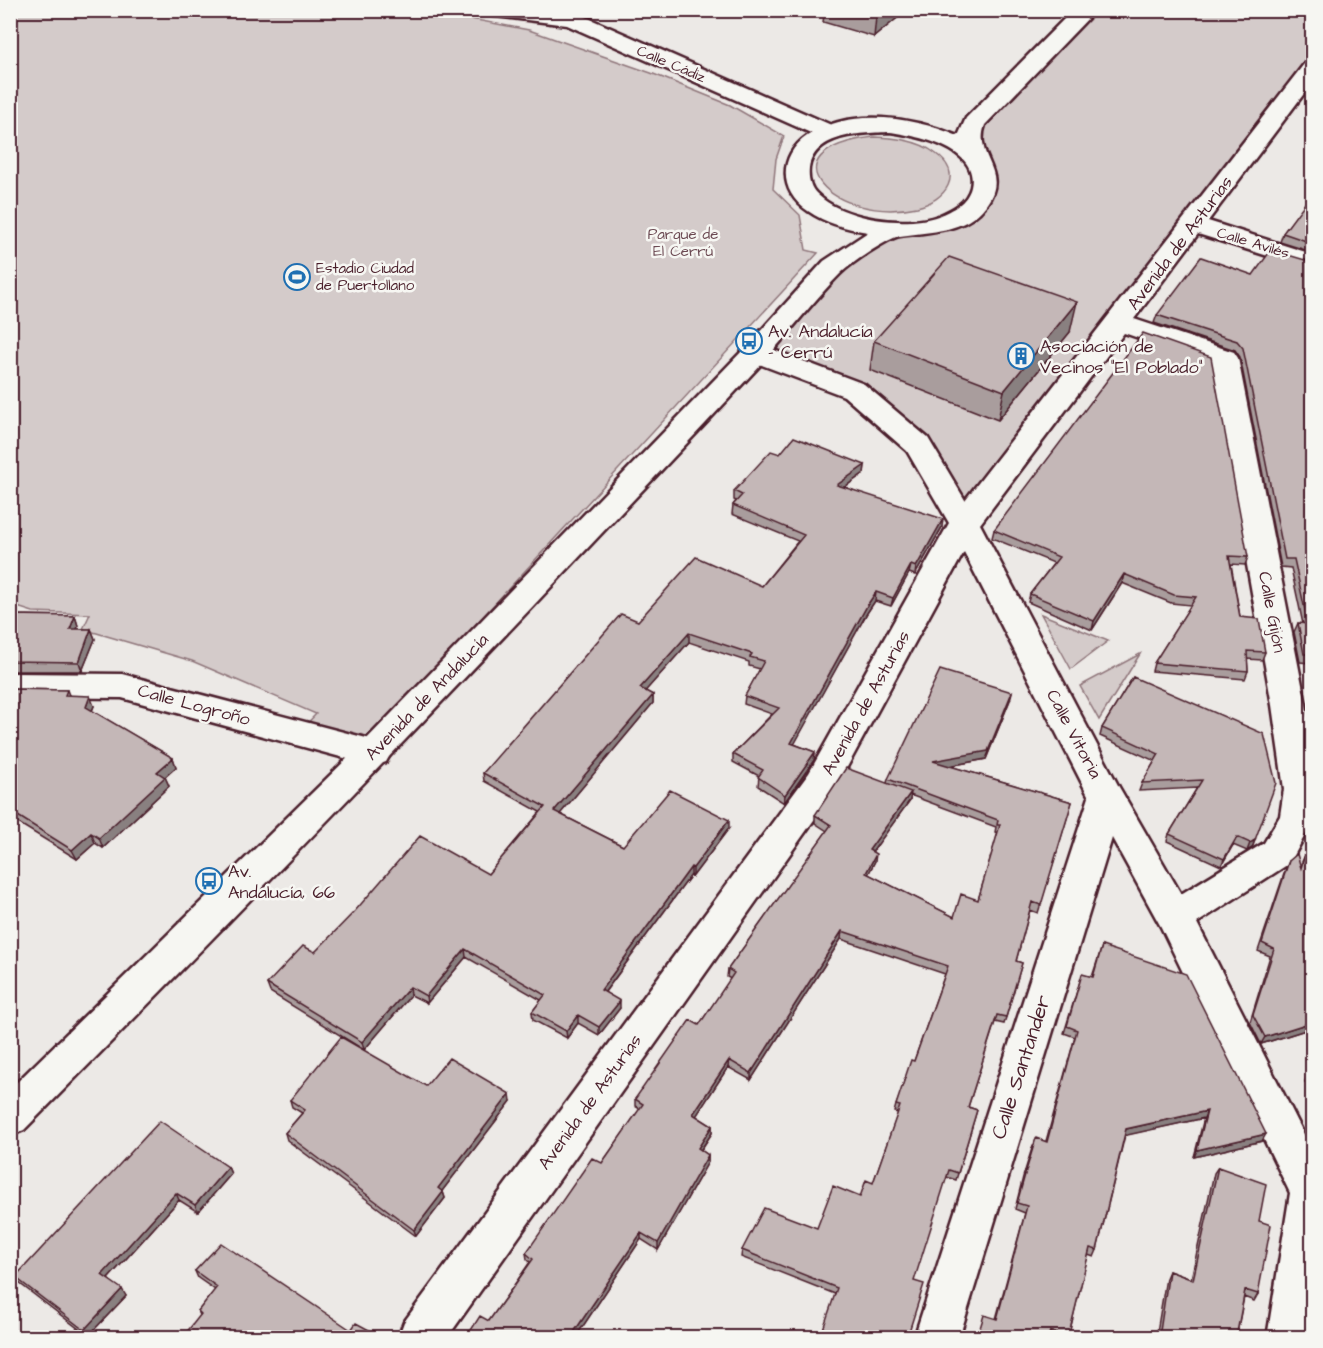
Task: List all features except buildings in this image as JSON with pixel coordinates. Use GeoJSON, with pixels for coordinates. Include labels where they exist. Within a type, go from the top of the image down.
{"type":"FeatureCollection","features":[{"type":"Feature","properties":{"kind":"street","name":"Calle Cádiz"},"geometry":{"type":"LineString","coordinates":[[495,10],[564,13],[830,133]]}},
{"type":"Feature","properties":{"kind":"street"},"geometry":{"type":"LineString","coordinates":[[974,156],[949,139],[921,129],[890,125],[858,126],[830,133],[808,146],[796,162],[795,180],[806,197],[828,213],[858,224],[892,228],[926,226],[954,217],[971,207],[983,191],[984,173],[974,156],[969,137],[974,123],[1086,10]]}},
{"type":"Feature","properties":{"kind":"street","name":"Avenida de Asturias"},"geometry":{"type":"LineString","coordinates":[[420,1338],[821,783],[964,523],[1312,69]]}},
{"type":"Feature","properties":{"kind":"street","name":"Calle Cádiz"},"geometry":{"type":"LineString","coordinates":[[776,110],[808,146]]}},
{"type":"Feature","properties":{"kind":"street"},"geometry":{"type":"LineString","coordinates":[[921,129],[974,123]]}},
{"type":"Feature","properties":{"kind":"street"},"geometry":{"type":"LineString","coordinates":[[828,213],[835,233],[837,249],[833,266]]}},
{"type":"Feature","properties":{"kind":"street","name":"Calle Avilés"},"geometry":{"type":"LineString","coordinates":[[1194,225],[1312,262]]}},
{"type":"Feature","properties":{"kind":"street","name":"Avenida de Andalucía"},"geometry":{"type":"LineString","coordinates":[[10,1117],[374,753],[756,353],[833,266],[892,228]]}},
{"type":"Feature","properties":{"kind":"street","name":"Calle Gijón"},"geometry":{"type":"LineString","coordinates":[[1119,323],[1224,358],[1301,704],[1302,789],[1297,818],[1277,853],[1175,916]]}},
{"type":"Feature","properties":{"kind":"street","name":"Calle Vitoria"},"geometry":{"type":"LineString","coordinates":[[756,353],[854,390],[918,445],[964,523],[1107,797],[1175,916],[1312,1191]]}},
{"type":"Feature","properties":{"kind":"street","name":"Calle Logroño"},"geometry":{"type":"LineString","coordinates":[[10,685],[122,686],[374,753]]}},
{"type":"Feature","properties":{"kind":"street","name":"Calle Santander"},"geometry":{"type":"LineString","coordinates":[[936,1338],[1107,797]]}},
{"type":"Feature","properties":{"kind":"street"},"geometry":{"type":"LineString","coordinates":[[1289,1338],[1312,1191]]}},
{"type":"Feature","properties":{"kind":"green space","name":"Parque de El Cerrú"},"geometry":{"type":"Polygon","coordinates":[[[424,10],[529,30],[651,73],[730,105],[784,136],[776,159],[773,189],[800,215],[806,250],[818,253],[371,738],[360,734],[348,746],[298,733],[316,714],[192,661],[83,629],[90,614],[33,612],[11,605],[10,11],[424,10]]]}},
{"type":"Feature","properties":{"kind":"green space"},"geometry":{"type":"Polygon","coordinates":[[[1086,11],[1312,11],[1312,69],[964,523],[918,445],[854,390],[756,353],[879,234],[926,226],[983,191],[969,137],[1086,11]]]}},
{"type":"Feature","properties":{"kind":"green space"},"geometry":{"type":"Polygon","coordinates":[[[874,137],[914,142],[935,153],[949,169],[948,185],[943,192],[927,204],[887,210],[859,206],[837,196],[822,184],[816,170],[821,156],[840,145],[874,137]]]}},
{"type":"Feature","properties":{"kind":"green space"},"geometry":{"type":"Polygon","coordinates":[[[1041,614],[1108,641],[1071,669],[1041,614]]]}},
{"type":"Feature","properties":{"kind":"green space"},"geometry":{"type":"Polygon","coordinates":[[[1140,654],[1099,720],[1080,686],[1140,654]]]}},
{"type":"Feature","properties":{"kind":"place","name":"Estadio Ciudad de Puertollano"},"geometry":{"type":"Point","coordinates":[297,277]}},
{"type":"Feature","properties":{"kind":"place","name":"Av. Andalucía - Cerrú"},"geometry":{"type":"Point","coordinates":[749,341]}},
{"type":"Feature","properties":{"kind":"place","name":"Asociación de Vecinos \"El Poblado\""},"geometry":{"type":"Point","coordinates":[1021,356]}},
{"type":"Feature","properties":{"kind":"place","name":"Av. Andalucía, 66"},"geometry":{"type":"Point","coordinates":[209,881]}}]}
